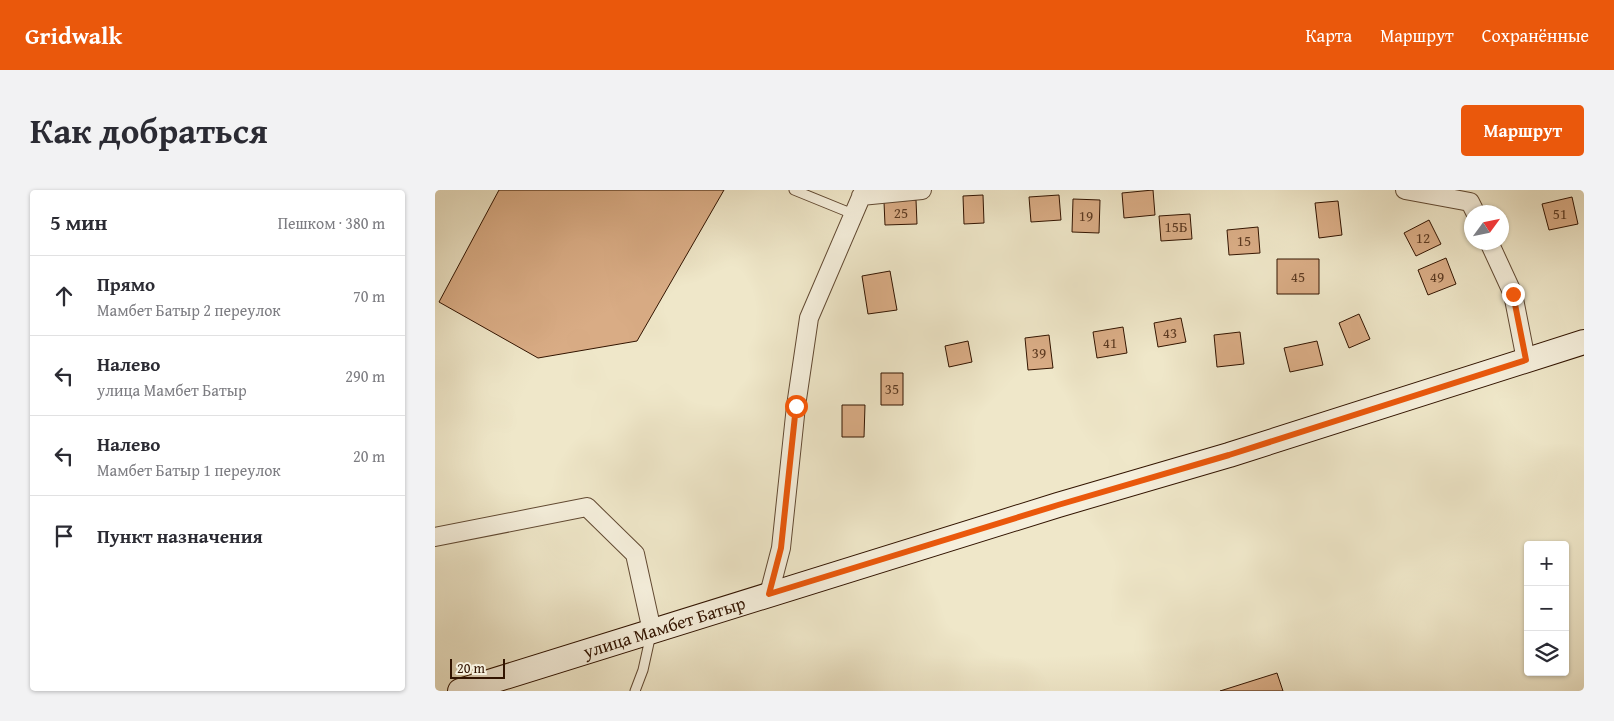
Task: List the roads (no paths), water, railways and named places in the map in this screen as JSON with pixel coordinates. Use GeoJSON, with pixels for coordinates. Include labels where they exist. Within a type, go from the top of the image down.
{"type":"FeatureCollection","features":[{"type":"Feature","properties":{"kind":"main road","name":"улица Мамбет Батыр"},"geometry":{"type":"LineString","coordinates":[[460,691],[1058,505],[1229,455],[1584,342]]}},
{"type":"Feature","properties":{"kind":"street"},"geometry":{"type":"LineString","coordinates":[[769,594],[781,548],[796,406],[809,318],[862,193],[922,190]]}},
{"type":"Feature","properties":{"kind":"street"},"geometry":{"type":"LineString","coordinates":[[1405,190],[1470,202],[1472,205]]}},
{"type":"Feature","properties":{"kind":"street"},"geometry":{"type":"LineString","coordinates":[[1493,250],[1513,294],[1526,360]]}},
{"type":"Feature","properties":{"kind":"street"},"geometry":{"type":"LineString","coordinates":[[435,537],[587,507],[635,554],[652,631]]}},
{"type":"Feature","properties":{"kind":"lane"},"geometry":{"type":"LineString","coordinates":[[794,190],[853,214]]}},
{"type":"Feature","properties":{"kind":"lane"},"geometry":{"type":"LineString","coordinates":[[635,691],[643,670],[652,631]]}}]}
